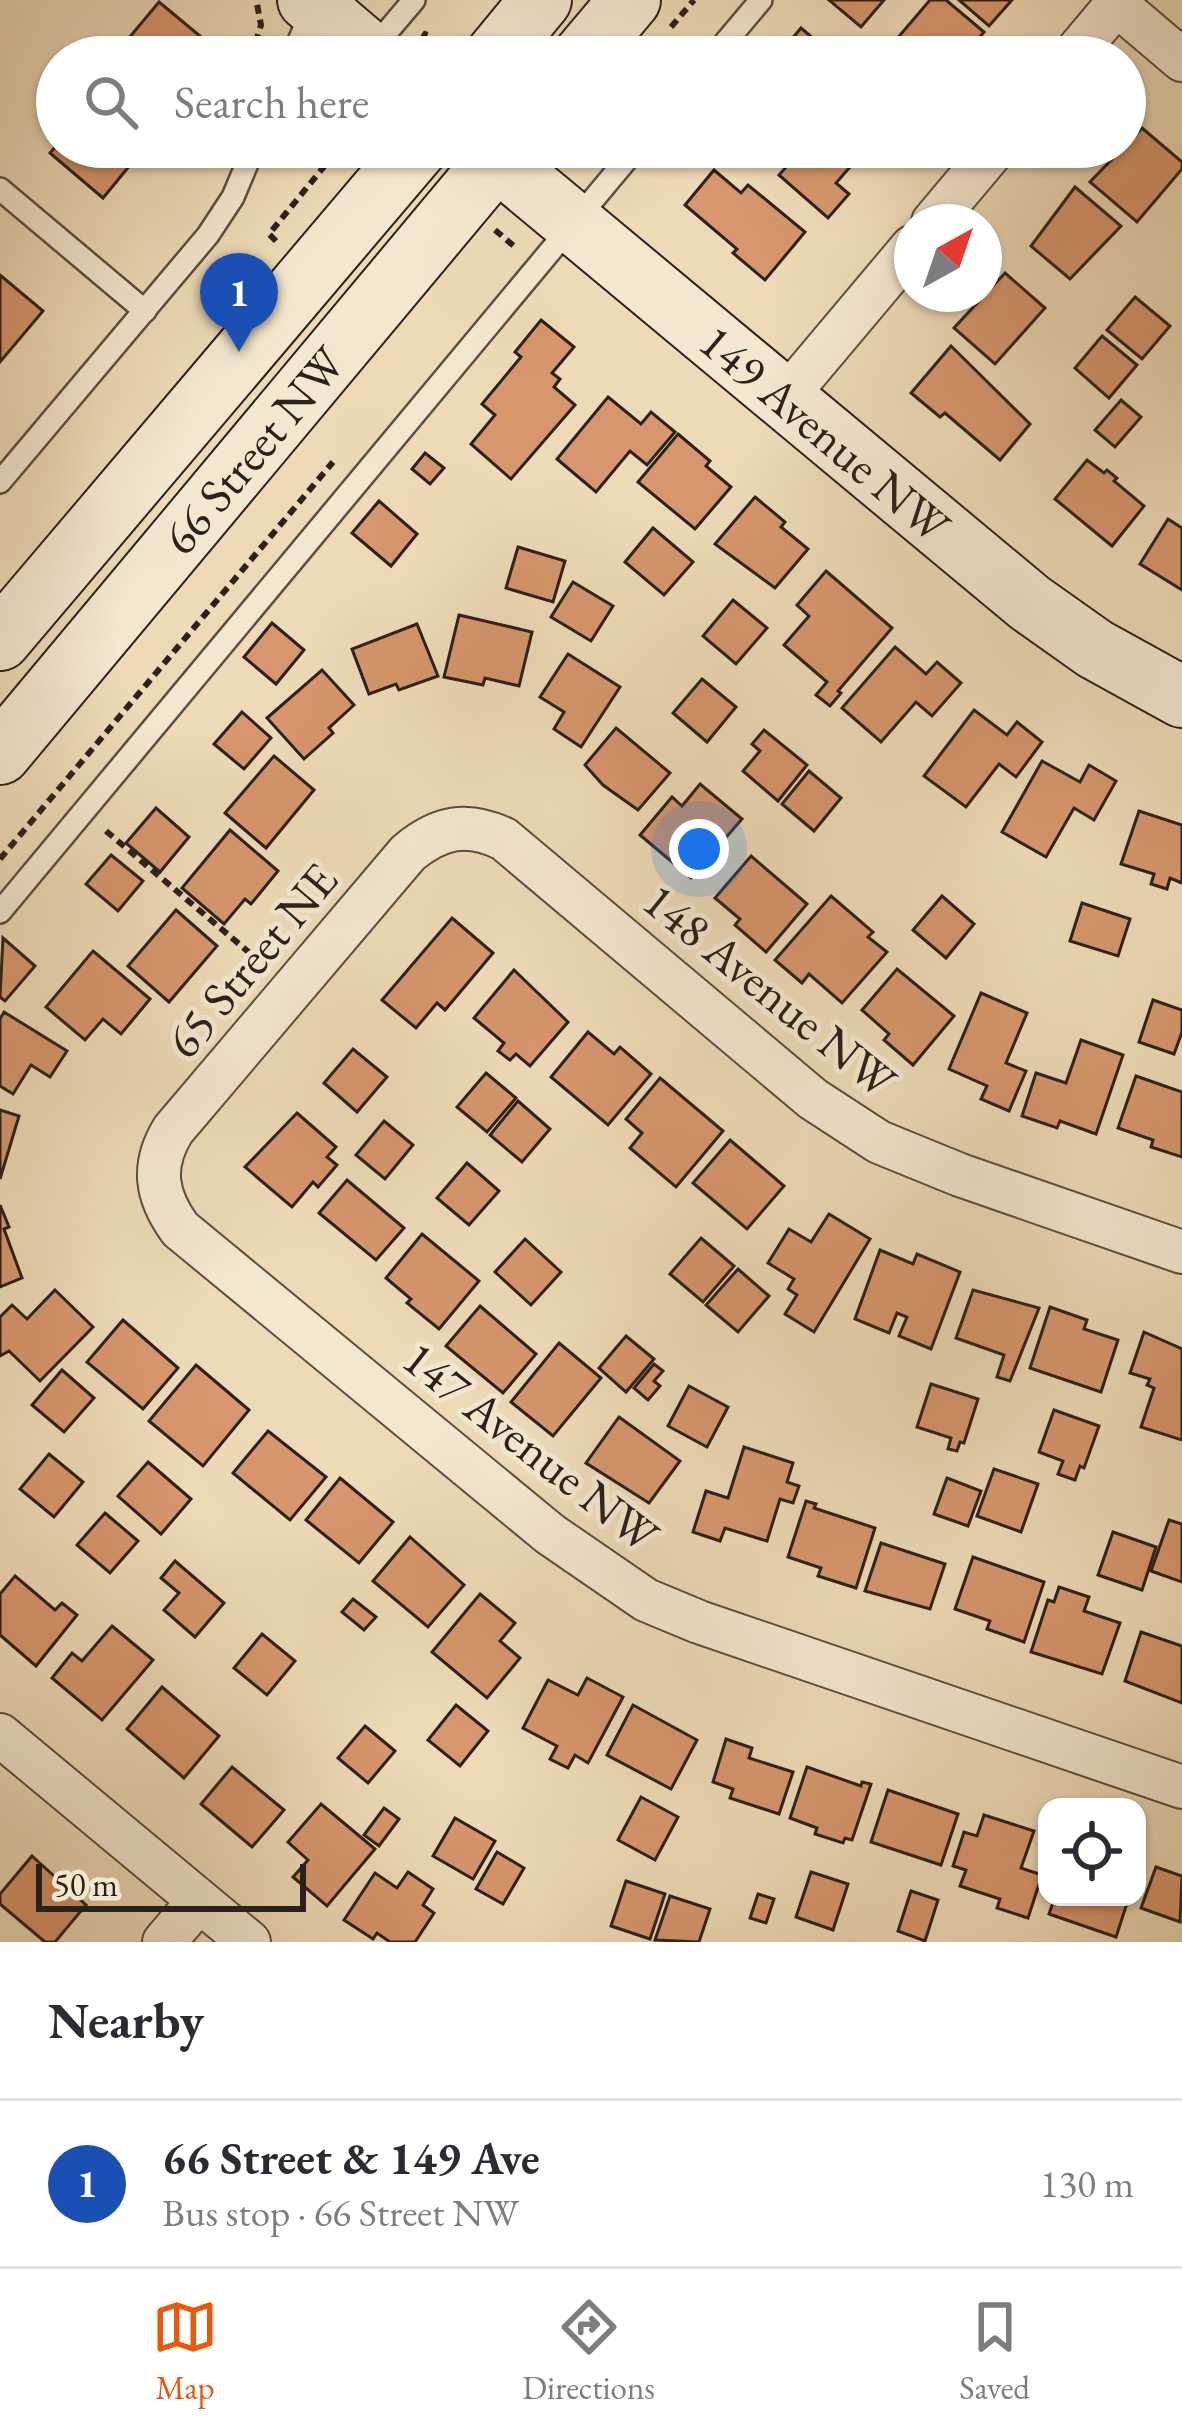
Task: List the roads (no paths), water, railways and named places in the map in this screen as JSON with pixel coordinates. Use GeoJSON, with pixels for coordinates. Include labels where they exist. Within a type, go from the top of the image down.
{"type":"FeatureCollection","features":[{"type":"Feature","properties":{"kind":"main road"},"geometry":{"type":"LineString","coordinates":[[512,36],[542,0]]}},
{"type":"Feature","properties":{"kind":"main road"},"geometry":{"type":"LineString","coordinates":[[600,36],[630,0]]}},
{"type":"Feature","properties":{"kind":"main road"},"geometry":{"type":"LineString","coordinates":[[293,16],[354,36]]}},
{"type":"Feature","properties":{"kind":"main road","name":"66 Street NW"},"geometry":{"type":"LineString","coordinates":[[0,640],[400,168]]}},
{"type":"Feature","properties":{"kind":"main road","name":"66 Street NW"},"geometry":{"type":"LineString","coordinates":[[0,754],[481,168]]}},
{"type":"Feature","properties":{"kind":"main road","name":"149 Avenue NW"},"geometry":{"type":"LineString","coordinates":[[514,168],[1030,603],[1095,649],[1182,697]]}},
{"type":"Feature","properties":{"kind":"street"},"geometry":{"type":"LineString","coordinates":[[1090,36],[1118,2],[1182,60]]}},
{"type":"Feature","properties":{"kind":"street"},"geometry":{"type":"LineString","coordinates":[[948,204],[978,168]]}},
{"type":"Feature","properties":{"kind":"street"},"geometry":{"type":"LineString","coordinates":[[785,398],[894,268]]}},
{"type":"Feature","properties":{"kind":"street","name":"65 Street NE"},"geometry":{"type":"LineString","coordinates":[[157,1180],[173,1130],[408,853],[450,828]]}},
{"type":"Feature","properties":{"kind":"street","name":"148 Avenue NW"},"geometry":{"type":"LineString","coordinates":[[450,828],[488,832],[504,839],[813,1099],[879,1142],[1182,1252]]}},
{"type":"Feature","properties":{"kind":"street","name":"147 Avenue NW"},"geometry":{"type":"LineString","coordinates":[[157,1180],[161,1199],[180,1229],[550,1534],[615,1582],[699,1622],[1182,1787]]}},
{"type":"Feature","properties":{"kind":"street"},"geometry":{"type":"LineString","coordinates":[[0,1735],[249,1942]]}},
{"type":"Feature","properties":{"kind":"street"},"geometry":{"type":"LineString","coordinates":[[164,1942],[199,1900]]}},
{"type":"Feature","properties":{"kind":"lane"},"geometry":{"type":"LineString","coordinates":[[396,36],[414,0]]}},
{"type":"Feature","properties":{"kind":"lane"},"geometry":{"type":"LineString","coordinates":[[731,36],[761,0]]}},
{"type":"Feature","properties":{"kind":"lane"},"geometry":{"type":"LineString","coordinates":[[0,482],[223,214],[244,168]]}},
{"type":"Feature","properties":{"kind":"lane"},"geometry":{"type":"LineString","coordinates":[[0,912],[619,168]]}},
{"type":"Feature","properties":{"kind":"lane"},"geometry":{"type":"LineString","coordinates":[[0,189],[145,310]]}},
{"type":"Feature","properties":{"kind":"place","name":"66 Street & 149 Ave"},"geometry":{"type":"Point","coordinates":[239,352]}}]}
